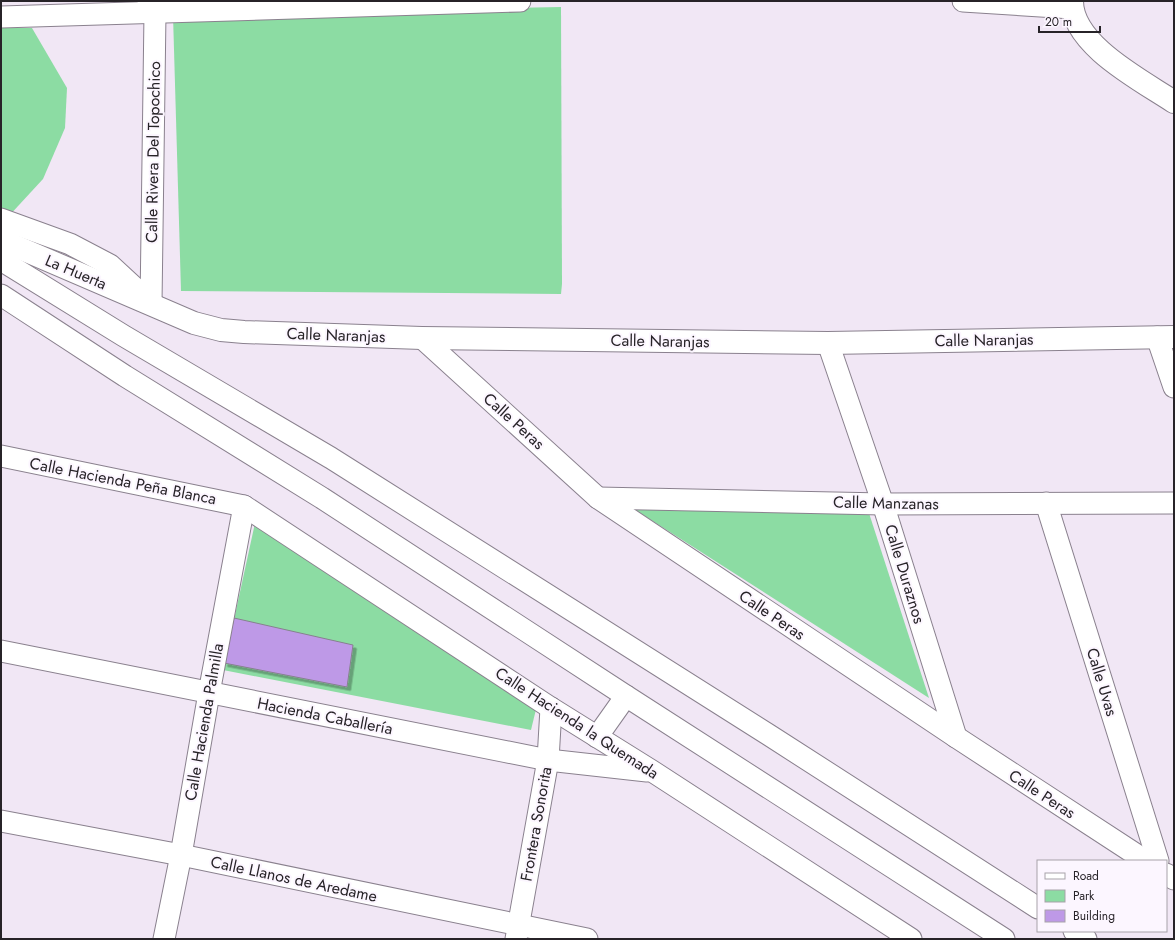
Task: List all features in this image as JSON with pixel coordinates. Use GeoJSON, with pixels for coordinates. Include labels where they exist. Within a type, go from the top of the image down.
{"type":"FeatureCollection","features":[{"type":"Feature","properties":{"kind":"street"},"geometry":{"type":"LineString","coordinates":[[1,17],[151,7],[520,1]]}},
{"type":"Feature","properties":{"kind":"street"},"geometry":{"type":"LineString","coordinates":[[963,1],[1072,5],[1080,28],[1089,41],[1112,60],[1174,102]]}},
{"type":"Feature","properties":{"kind":"street","name":"Calle Rivera Del Topochico"},"geometry":{"type":"LineString","coordinates":[[151,7],[151,304]]}},
{"type":"Feature","properties":{"kind":"street"},"geometry":{"type":"LineString","coordinates":[[1,219],[70,244],[110,265],[151,304]]}},
{"type":"Feature","properties":{"kind":"street","name":"La Huerta"},"geometry":{"type":"LineString","coordinates":[[1,240],[151,304]]}},
{"type":"Feature","properties":{"kind":"street"},"geometry":{"type":"LineString","coordinates":[[1,260],[124,336],[331,458],[769,735],[1037,907]]}},
{"type":"Feature","properties":{"kind":"street"},"geometry":{"type":"LineString","coordinates":[[2,296],[132,380],[315,494],[1004,939]]}},
{"type":"Feature","properties":{"kind":"street","name":"Calle Naranjas"},"geometry":{"type":"LineString","coordinates":[[151,304],[194,323],[221,330],[252,333],[422,338],[828,342],[1166,337]]}},
{"type":"Feature","properties":{"kind":"street"},"geometry":{"type":"LineString","coordinates":[[1166,337],[1174,386]]}},
{"type":"Feature","properties":{"kind":"street","name":"Calle Peras"},"geometry":{"type":"LineString","coordinates":[[422,338],[598,498],[956,737],[1144,860]]}},
{"type":"Feature","properties":{"kind":"street","name":"Calle Duraznos"},"geometry":{"type":"LineString","coordinates":[[828,342],[883,504],[956,737]]}},
{"type":"Feature","properties":{"kind":"street","name":"Calle Hacienda Peña Blanca"},"geometry":{"type":"LineString","coordinates":[[1,456],[244,506]]}},
{"type":"Feature","properties":{"kind":"street","name":"Calle Manzanas"},"geometry":{"type":"LineString","coordinates":[[598,498],[883,504],[1174,503]]}},
{"type":"Feature","properties":{"kind":"street","name":"Calle Uvas"},"geometry":{"type":"LineString","coordinates":[[1046,503],[1158,860]]}},
{"type":"Feature","properties":{"kind":"street","name":"Calle Hacienda Palmilla"},"geometry":{"type":"LineString","coordinates":[[164,939],[181,855],[209,693],[244,506]]}},
{"type":"Feature","properties":{"kind":"street","name":"Calle Hacienda la Quemada"},"geometry":{"type":"LineString","coordinates":[[244,506],[551,708],[652,771],[911,939]]}},
{"type":"Feature","properties":{"kind":"street","name":"Hacienda Caballería"},"geometry":{"type":"LineString","coordinates":[[1,651],[548,760],[652,771]]}},
{"type":"Feature","properties":{"kind":"street"},"geometry":{"type":"LineString","coordinates":[[597,737],[626,696]]}},
{"type":"Feature","properties":{"kind":"street","name":"Frontera Sonorita"},"geometry":{"type":"LineString","coordinates":[[517,932],[548,760],[551,708]]}},
{"type":"Feature","properties":{"kind":"street","name":"Calle Llanos de Aredame"},"geometry":{"type":"LineString","coordinates":[[1,821],[181,855],[517,932],[587,939]]}},
{"type":"Feature","properties":{"kind":"street"},"geometry":{"type":"LineString","coordinates":[[1076,932],[1086,939]]}},
{"type":"Feature","properties":{"kind":"green space"},"geometry":{"type":"Polygon","coordinates":[[[561,7],[561,294],[181,291],[173,15],[561,7]]]}},
{"type":"Feature","properties":{"kind":"green space"},"geometry":{"type":"Polygon","coordinates":[[[1,28],[32,28],[67,88],[65,128],[43,179],[7,218],[1,218],[1,28]]]}},
{"type":"Feature","properties":{"kind":"green space"},"geometry":{"type":"Polygon","coordinates":[[[626,504],[867,507],[929,698],[626,504]]]}},
{"type":"Feature","properties":{"kind":"green space"},"geometry":{"type":"Polygon","coordinates":[[[255,523],[538,701],[531,730],[223,670],[255,523]]]}},
{"type":"Feature","properties":{"kind":"building"},"geometry":{"type":"Polygon","coordinates":[[[234,618],[353,645],[347,687],[224,663],[234,618]]]}}]}
